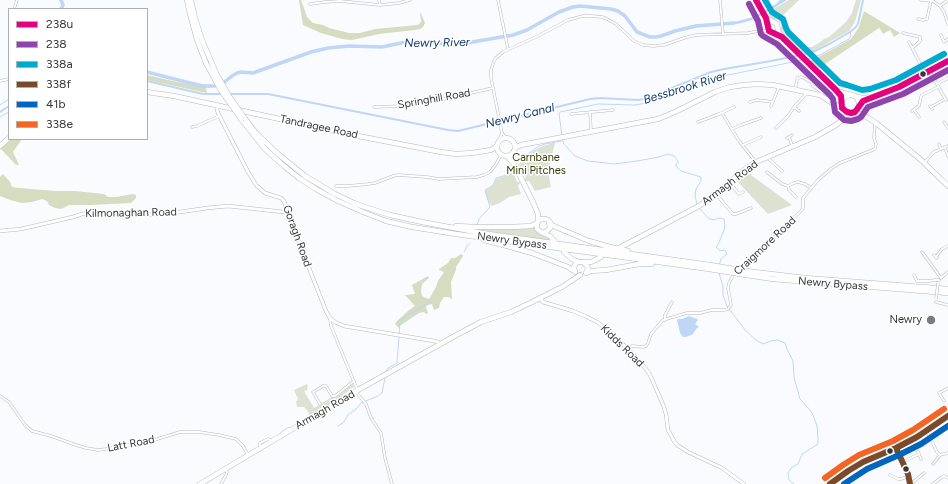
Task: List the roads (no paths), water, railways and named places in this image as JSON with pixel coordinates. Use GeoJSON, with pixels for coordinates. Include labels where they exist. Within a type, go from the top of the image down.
{"type":"FeatureCollection","features":[{"type":"Feature","properties":{"kind":"highway","name":"Newry Bypass"},"geometry":{"type":"LineString","coordinates":[[187,0],[197,40],[206,63],[214,73]]}},
{"type":"Feature","properties":{"kind":"highway","name":"Newry Bypass"},"geometry":{"type":"LineString","coordinates":[[191,0],[202,40],[220,89],[257,139],[284,166],[316,190],[386,221],[412,227],[672,264],[709,267]]}},
{"type":"Feature","properties":{"kind":"highway"},"geometry":{"type":"LineString","coordinates":[[756,0],[766,17],[777,24],[774,31]]}},
{"type":"Feature","properties":{"kind":"highway"},"geometry":{"type":"LineString","coordinates":[[766,17],[768,28],[782,37],[841,96],[841,106],[844,116],[842,120]]}},
{"type":"Feature","properties":{"kind":"highway"},"geometry":{"type":"LineString","coordinates":[[768,26],[773,22]]}},
{"type":"Feature","properties":{"kind":"highway"},"geometry":{"type":"LineString","coordinates":[[507,156],[511,154],[514,148],[521,145],[663,118],[715,92],[730,87],[757,84],[780,86],[820,95],[841,106],[847,112],[862,114],[876,123],[878,130],[901,143],[948,186]]}},
{"type":"Feature","properties":{"kind":"highway"},"geometry":{"type":"LineString","coordinates":[[836,90],[858,99],[862,114]]}},
{"type":"Feature","properties":{"kind":"highway","name":"Tandragee Road"},"geometry":{"type":"LineString","coordinates":[[148,92],[174,96],[353,135],[430,150],[461,154],[491,150],[497,146]]}},
{"type":"Feature","properties":{"kind":"highway"},"geometry":{"type":"LineString","coordinates":[[841,106],[846,96],[852,96]]}},
{"type":"Feature","properties":{"kind":"highway"},"geometry":{"type":"LineString","coordinates":[[852,113],[857,111],[859,106]]}},
{"type":"Feature","properties":{"kind":"highway","name":"Armagh Road"},"geometry":{"type":"LineString","coordinates":[[619,248],[704,203],[745,169],[756,162],[767,156],[816,137],[852,113]]}},
{"type":"Feature","properties":{"kind":"highway","name":"Newry Bypass"},"geometry":{"type":"LineString","coordinates":[[243,119],[286,162],[301,173],[326,189],[356,204],[390,215],[481,233],[652,257],[773,279],[948,295]]}},
{"type":"Feature","properties":{"kind":"highway"},"geometry":{"type":"LineString","coordinates":[[500,154],[497,146],[499,141],[504,138],[511,140],[514,148],[512,159],[514,164],[538,214],[544,219],[556,227],[589,241],[652,257]]}},
{"type":"Feature","properties":{"kind":"highway"},"geometry":{"type":"LineString","coordinates":[[0,146],[8,139]]}},
{"type":"Feature","properties":{"kind":"highway"},"geometry":{"type":"LineString","coordinates":[[491,150],[507,156],[514,164]]}},
{"type":"Feature","properties":{"kind":"highway"},"geometry":{"type":"LineString","coordinates":[[538,214],[537,225],[539,231],[550,236],[555,242]]}},
{"type":"Feature","properties":{"kind":"highway"},"geometry":{"type":"LineString","coordinates":[[422,222],[460,226],[501,227],[531,226],[544,219]]}},
{"type":"Feature","properties":{"kind":"highway"},"geometry":{"type":"LineString","coordinates":[[549,222],[550,236]]}},
{"type":"Feature","properties":{"kind":"highway"},"geometry":{"type":"LineString","coordinates":[[543,233],[550,228]]}},
{"type":"Feature","properties":{"kind":"highway"},"geometry":{"type":"LineString","coordinates":[[456,234],[522,250],[568,267],[580,275],[587,271],[606,270],[638,264],[672,264]]}},
{"type":"Feature","properties":{"kind":"highway"},"geometry":{"type":"LineString","coordinates":[[564,252],[572,259],[584,263],[591,262],[601,257]]}},
{"type":"Feature","properties":{"kind":"highway"},"geometry":{"type":"LineString","coordinates":[[572,259],[574,270]]}},
{"type":"Feature","properties":{"kind":"highway"},"geometry":{"type":"LineString","coordinates":[[572,280],[575,265],[578,262]]}},
{"type":"Feature","properties":{"kind":"highway"},"geometry":{"type":"LineString","coordinates":[[587,271],[591,262]]}},
{"type":"Feature","properties":{"kind":"highway"},"geometry":{"type":"LineString","coordinates":[[584,263],[587,266],[587,271]]}},
{"type":"Feature","properties":{"kind":"highway","name":"Newry Bypass"},"geometry":{"type":"LineString","coordinates":[[746,273],[913,287],[948,288]]}},
{"type":"Feature","properties":{"kind":"highway","name":"Armagh Road"},"geometry":{"type":"LineString","coordinates":[[200,484],[357,391],[440,344],[481,322],[513,311],[540,298],[580,275]]}},
{"type":"Feature","properties":{"kind":"main road"},"geometry":{"type":"LineString","coordinates":[[859,106],[872,97],[899,87],[948,61]]}},
{"type":"Feature","properties":{"kind":"main road"},"geometry":{"type":"LineString","coordinates":[[852,96],[863,98],[872,97]]}},
{"type":"Feature","properties":{"kind":"street"},"geometry":{"type":"LineString","coordinates":[[379,0],[380,5]]}},
{"type":"Feature","properties":{"kind":"street"},"geometry":{"type":"LineString","coordinates":[[310,4],[340,1],[380,5],[410,0]]}},
{"type":"Feature","properties":{"kind":"street"},"geometry":{"type":"LineString","coordinates":[[498,0],[508,49]]}},
{"type":"Feature","properties":{"kind":"street"},"geometry":{"type":"LineString","coordinates":[[720,0],[723,34]]}},
{"type":"Feature","properties":{"kind":"street"},"geometry":{"type":"LineString","coordinates":[[921,0],[931,1],[940,6],[947,17],[948,24]]}},
{"type":"Feature","properties":{"kind":"street"},"geometry":{"type":"LineString","coordinates":[[940,6],[948,0]]}},
{"type":"Feature","properties":{"kind":"street"},"geometry":{"type":"LineString","coordinates":[[918,19],[923,20],[927,18],[931,1]]}},
{"type":"Feature","properties":{"kind":"street"},"geometry":{"type":"LineString","coordinates":[[506,138],[502,133],[493,88],[491,74],[492,65],[499,54],[568,20],[583,16],[596,16],[607,19],[616,24],[634,41],[648,46],[664,45],[692,36],[774,31]]}},
{"type":"Feature","properties":{"kind":"street"},"geometry":{"type":"LineString","coordinates":[[759,31],[768,26]]}},
{"type":"Feature","properties":{"kind":"street"},"geometry":{"type":"LineString","coordinates":[[903,33],[920,37],[920,41],[912,48]]}},
{"type":"Feature","properties":{"kind":"street"},"geometry":{"type":"LineString","coordinates":[[941,35],[944,42],[948,40]]}},
{"type":"Feature","properties":{"kind":"street"},"geometry":{"type":"LineString","coordinates":[[909,42],[945,99]]}},
{"type":"Feature","properties":{"kind":"street"},"geometry":{"type":"LineString","coordinates":[[795,89],[797,80],[800,77],[804,77],[823,94]]}},
{"type":"Feature","properties":{"kind":"street"},"geometry":{"type":"LineString","coordinates":[[919,117],[913,111],[919,106],[922,95],[948,78]]}},
{"type":"Feature","properties":{"kind":"street"},"geometry":{"type":"LineString","coordinates":[[771,106],[780,86]]}},
{"type":"Feature","properties":{"kind":"street","name":"Springhill Road"},"geometry":{"type":"LineString","coordinates":[[374,107],[403,106],[431,102],[493,88]]}},
{"type":"Feature","properties":{"kind":"street"},"geometry":{"type":"LineString","coordinates":[[776,128],[788,116],[807,92]]}},
{"type":"Feature","properties":{"kind":"street"},"geometry":{"type":"LineString","coordinates":[[931,108],[948,96]]}},
{"type":"Feature","properties":{"kind":"street"},"geometry":{"type":"LineString","coordinates":[[750,102],[757,100],[773,102]]}},
{"type":"Feature","properties":{"kind":"street","name":"Goragh Road"},"geometry":{"type":"LineString","coordinates":[[217,105],[219,116],[256,185],[264,193],[282,199],[284,203],[326,312],[330,318],[331,326],[357,391],[381,434],[385,458],[392,484]]}},
{"type":"Feature","properties":{"kind":"street"},"geometry":{"type":"LineString","coordinates":[[698,122],[734,107]]}},
{"type":"Feature","properties":{"kind":"street"},"geometry":{"type":"LineString","coordinates":[[794,107],[799,111]]}},
{"type":"Feature","properties":{"kind":"street"},"geometry":{"type":"LineString","coordinates":[[571,114],[612,110]]}},
{"type":"Feature","properties":{"kind":"street"},"geometry":{"type":"LineString","coordinates":[[590,112],[592,132]]}},
{"type":"Feature","properties":{"kind":"street"},"geometry":{"type":"LineString","coordinates":[[722,113],[756,162]]}},
{"type":"Feature","properties":{"kind":"street"},"geometry":{"type":"LineString","coordinates":[[192,127],[219,116]]}},
{"type":"Feature","properties":{"kind":"street"},"geometry":{"type":"LineString","coordinates":[[732,129],[761,118]]}},
{"type":"Feature","properties":{"kind":"street"},"geometry":{"type":"LineString","coordinates":[[944,122],[948,128]]}},
{"type":"Feature","properties":{"kind":"street","name":"Craigmore Road"},"geometry":{"type":"LineString","coordinates":[[665,320],[687,313],[700,313],[712,310],[725,310],[729,308],[731,300],[728,286],[731,278],[801,211],[803,208],[803,198],[818,180],[840,163],[875,149],[876,144],[874,138],[878,130],[876,123]]}},
{"type":"Feature","properties":{"kind":"street"},"geometry":{"type":"LineString","coordinates":[[499,141],[502,133]]}},
{"type":"Feature","properties":{"kind":"street"},"geometry":{"type":"LineString","coordinates":[[792,135],[788,138],[792,146]]}},
{"type":"Feature","properties":{"kind":"street"},"geometry":{"type":"LineString","coordinates":[[743,145],[761,137]]}},
{"type":"Feature","properties":{"kind":"street"},"geometry":{"type":"LineString","coordinates":[[939,144],[941,149]]}},
{"type":"Feature","properties":{"kind":"street"},"geometry":{"type":"LineString","coordinates":[[924,163],[934,152],[948,146]]}},
{"type":"Feature","properties":{"kind":"street"},"geometry":{"type":"LineString","coordinates":[[945,148],[948,156]]}},
{"type":"Feature","properties":{"kind":"street"},"geometry":{"type":"LineString","coordinates":[[338,187],[375,183],[398,175],[439,179],[477,177],[490,172],[496,164],[500,154]]}},
{"type":"Feature","properties":{"kind":"street"},"geometry":{"type":"LineString","coordinates":[[767,156],[782,171]]}},
{"type":"Feature","properties":{"kind":"street"},"geometry":{"type":"LineString","coordinates":[[767,172],[782,184],[788,186],[798,182],[811,188]]}},
{"type":"Feature","properties":{"kind":"street"},"geometry":{"type":"LineString","coordinates":[[729,182],[738,194],[743,192]]}},
{"type":"Feature","properties":{"kind":"street"},"geometry":{"type":"LineString","coordinates":[[788,186],[789,190],[796,197]]}},
{"type":"Feature","properties":{"kind":"street"},"geometry":{"type":"LineString","coordinates":[[716,194],[734,214],[751,208]]}},
{"type":"Feature","properties":{"kind":"street","name":"Kilmonaghan Road"},"geometry":{"type":"LineString","coordinates":[[0,231],[21,229],[80,214],[95,213],[158,215],[228,206],[288,212]]}},
{"type":"Feature","properties":{"kind":"street"},"geometry":{"type":"LineString","coordinates":[[936,256],[942,249],[948,246]]}},
{"type":"Feature","properties":{"kind":"street"},"geometry":{"type":"LineString","coordinates":[[922,252],[940,280]]}},
{"type":"Feature","properties":{"kind":"street"},"geometry":{"type":"LineString","coordinates":[[948,272],[940,280],[935,303],[948,305]]}},
{"type":"Feature","properties":{"kind":"street"},"geometry":{"type":"LineString","coordinates":[[914,275],[917,281],[940,280]]}},
{"type":"Feature","properties":{"kind":"street","name":"Kidds Road"},"geometry":{"type":"LineString","coordinates":[[540,298],[543,302],[586,316],[609,331],[642,363],[650,375],[664,407],[668,430],[674,441],[688,452],[710,461],[722,468],[744,484]]}},
{"type":"Feature","properties":{"kind":"street"},"geometry":{"type":"LineString","coordinates":[[628,349],[632,346],[646,346],[651,334],[660,322],[665,320],[665,315],[672,302]]}},
{"type":"Feature","properties":{"kind":"street"},"geometry":{"type":"LineString","coordinates":[[330,318],[344,326],[434,341],[440,344]]}},
{"type":"Feature","properties":{"kind":"street"},"geometry":{"type":"LineString","coordinates":[[320,404],[314,392],[323,386],[326,386],[332,396],[335,396],[354,382]]}},
{"type":"Feature","properties":{"kind":"street"},"geometry":{"type":"LineString","coordinates":[[944,401],[939,393],[948,388]]}},
{"type":"Feature","properties":{"kind":"street","name":"Latt Road"},"geometry":{"type":"LineString","coordinates":[[0,396],[9,402],[25,425],[32,431],[86,448],[98,450],[106,449],[154,440],[180,432],[199,432],[236,439],[243,446],[248,455]]}},
{"type":"Feature","properties":{"kind":"street"},"geometry":{"type":"LineString","coordinates":[[318,401],[322,399]]}},
{"type":"Feature","properties":{"kind":"street"},"geometry":{"type":"LineString","coordinates":[[830,484],[863,462],[896,448],[947,418]]}},
{"type":"Feature","properties":{"kind":"street"},"geometry":{"type":"LineString","coordinates":[[926,431],[934,448],[940,454]]}},
{"type":"Feature","properties":{"kind":"street"},"geometry":{"type":"LineString","coordinates":[[903,453],[920,446]]}},
{"type":"Feature","properties":{"kind":"street"},"geometry":{"type":"LineString","coordinates":[[896,448],[909,476],[910,484],[924,474]]}},
{"type":"Feature","properties":{"kind":"street"},"geometry":{"type":"LineString","coordinates":[[916,448],[922,460]]}},
{"type":"Feature","properties":{"kind":"street"},"geometry":{"type":"LineString","coordinates":[[933,464],[940,454],[948,453]]}},
{"type":"Feature","properties":{"kind":"street"},"geometry":{"type":"LineString","coordinates":[[903,462],[919,454]]}},
{"type":"Feature","properties":{"kind":"street"},"geometry":{"type":"LineString","coordinates":[[221,484],[227,472],[225,469]]}},
{"type":"Feature","properties":{"kind":"street"},"geometry":{"type":"LineString","coordinates":[[890,475],[898,479],[909,476]]}},
{"type":"Feature","properties":{"kind":"street"},"geometry":{"type":"LineString","coordinates":[[933,484],[942,477],[948,478]]}},
{"type":"Feature","properties":{"kind":"water"},"geometry":{"type":"Polygon","coordinates":[[[780,0],[787,0],[752,20],[730,25],[729,23],[753,17],[776,4],[780,0]]]}},
{"type":"Feature","properties":{"kind":"water"},"geometry":{"type":"Polygon","coordinates":[[[689,316],[698,320],[695,324],[699,327],[693,334],[683,337],[680,333],[677,320],[689,316]]]}},
{"type":"Feature","properties":{"kind":"waterway","name":"Newry River"},"geometry":{"type":"LineString","coordinates":[[61,0],[63,5],[62,8]]}},
{"type":"Feature","properties":{"kind":"waterway","name":"Newry Canal"},"geometry":{"type":"LineString","coordinates":[[229,94],[268,94],[458,131],[590,99],[645,99],[711,72],[811,53],[855,28],[858,24],[863,0]]}},
{"type":"Feature","properties":{"kind":"waterway","name":"Newry River"},"geometry":{"type":"LineString","coordinates":[[148,72],[203,86],[214,86],[222,84],[237,73],[253,73],[311,52],[328,48],[349,46],[382,47],[411,41],[447,44],[467,43],[513,35],[527,30],[559,12],[580,6],[618,11],[625,16],[637,32],[650,37],[661,36],[696,26],[734,23]]}},
{"type":"Feature","properties":{"kind":"waterway","name":"Bessbrook River"},"geometry":{"type":"LineString","coordinates":[[808,59],[820,55],[849,39],[851,36],[850,32]]}},
{"type":"Feature","properties":{"kind":"waterway","name":"Bessbrook River"},"geometry":{"type":"LineString","coordinates":[[562,135],[560,112],[598,104],[634,105],[647,103],[708,79],[803,60]]}},
{"type":"Feature","properties":{"kind":"waterway","name":"Newry Canal"},"geometry":{"type":"LineString","coordinates":[[148,81],[203,94],[223,94]]}},
{"type":"Feature","properties":{"kind":"waterway"},"geometry":{"type":"LineString","coordinates":[[0,105],[8,100]]}},
{"type":"Feature","properties":{"kind":"waterway","name":"Newry Canal"},"geometry":{"type":"LineString","coordinates":[[0,112],[8,107]]}},
{"type":"Feature","properties":{"kind":"waterway"},"geometry":{"type":"LineString","coordinates":[[0,117],[8,113]]}},
{"type":"Feature","properties":{"kind":"waterway","name":"Bessbrook River"},"geometry":{"type":"LineString","coordinates":[[562,139],[564,144],[575,156],[588,161],[614,164],[659,157],[668,154],[674,156],[678,161],[676,166],[681,171],[701,177],[701,181],[696,189],[695,195],[697,205]]}},
{"type":"Feature","properties":{"kind":"waterway"},"geometry":{"type":"LineString","coordinates":[[529,153],[539,146],[562,141]]}},
{"type":"Feature","properties":{"kind":"waterway"},"geometry":{"type":"LineString","coordinates":[[518,166],[528,154]]}},
{"type":"Feature","properties":{"kind":"waterway"},"geometry":{"type":"LineString","coordinates":[[509,174],[513,170]]}},
{"type":"Feature","properties":{"kind":"waterway"},"geometry":{"type":"LineString","coordinates":[[477,225],[479,219],[490,207],[485,190],[492,186],[496,178],[507,175]]}},
{"type":"Feature","properties":{"kind":"waterway","name":"Bessbrook River"},"geometry":{"type":"LineString","coordinates":[[700,209],[708,218],[713,220],[720,218],[724,219],[724,230],[716,247],[720,251],[725,250],[727,254],[721,259],[719,266]]}},
{"type":"Feature","properties":{"kind":"waterway"},"geometry":{"type":"LineString","coordinates":[[464,252],[470,243]]}},
{"type":"Feature","properties":{"kind":"waterway","name":"Bessbrook River"},"geometry":{"type":"LineString","coordinates":[[719,273],[723,286],[723,295],[727,306],[746,331],[763,344],[778,340],[785,343],[793,361],[794,377],[800,399],[810,410],[817,426],[818,444],[802,454],[798,464],[792,467],[788,473],[789,480],[794,484]]}},
{"type":"Feature","properties":{"kind":"waterway"},"geometry":{"type":"LineString","coordinates":[[399,334],[402,319],[424,305],[432,302]]}},
{"type":"Feature","properties":{"kind":"waterway"},"geometry":{"type":"LineString","coordinates":[[385,373],[388,368],[397,363],[399,337]]}},
{"type":"Feature","properties":{"kind":"waterway"},"geometry":{"type":"LineString","coordinates":[[338,426],[344,422],[348,415],[361,403],[382,393],[385,378]]}},
{"type":"Feature","properties":{"kind":"place","name":"Newry"},"geometry":{"type":"Point","coordinates":[931,320]}},
{"type":"Feature","properties":{"kind":"park label","name":"Carnbane Mini Pitches"},"geometry":{"type":"Point","coordinates":[536,164]}}]}
